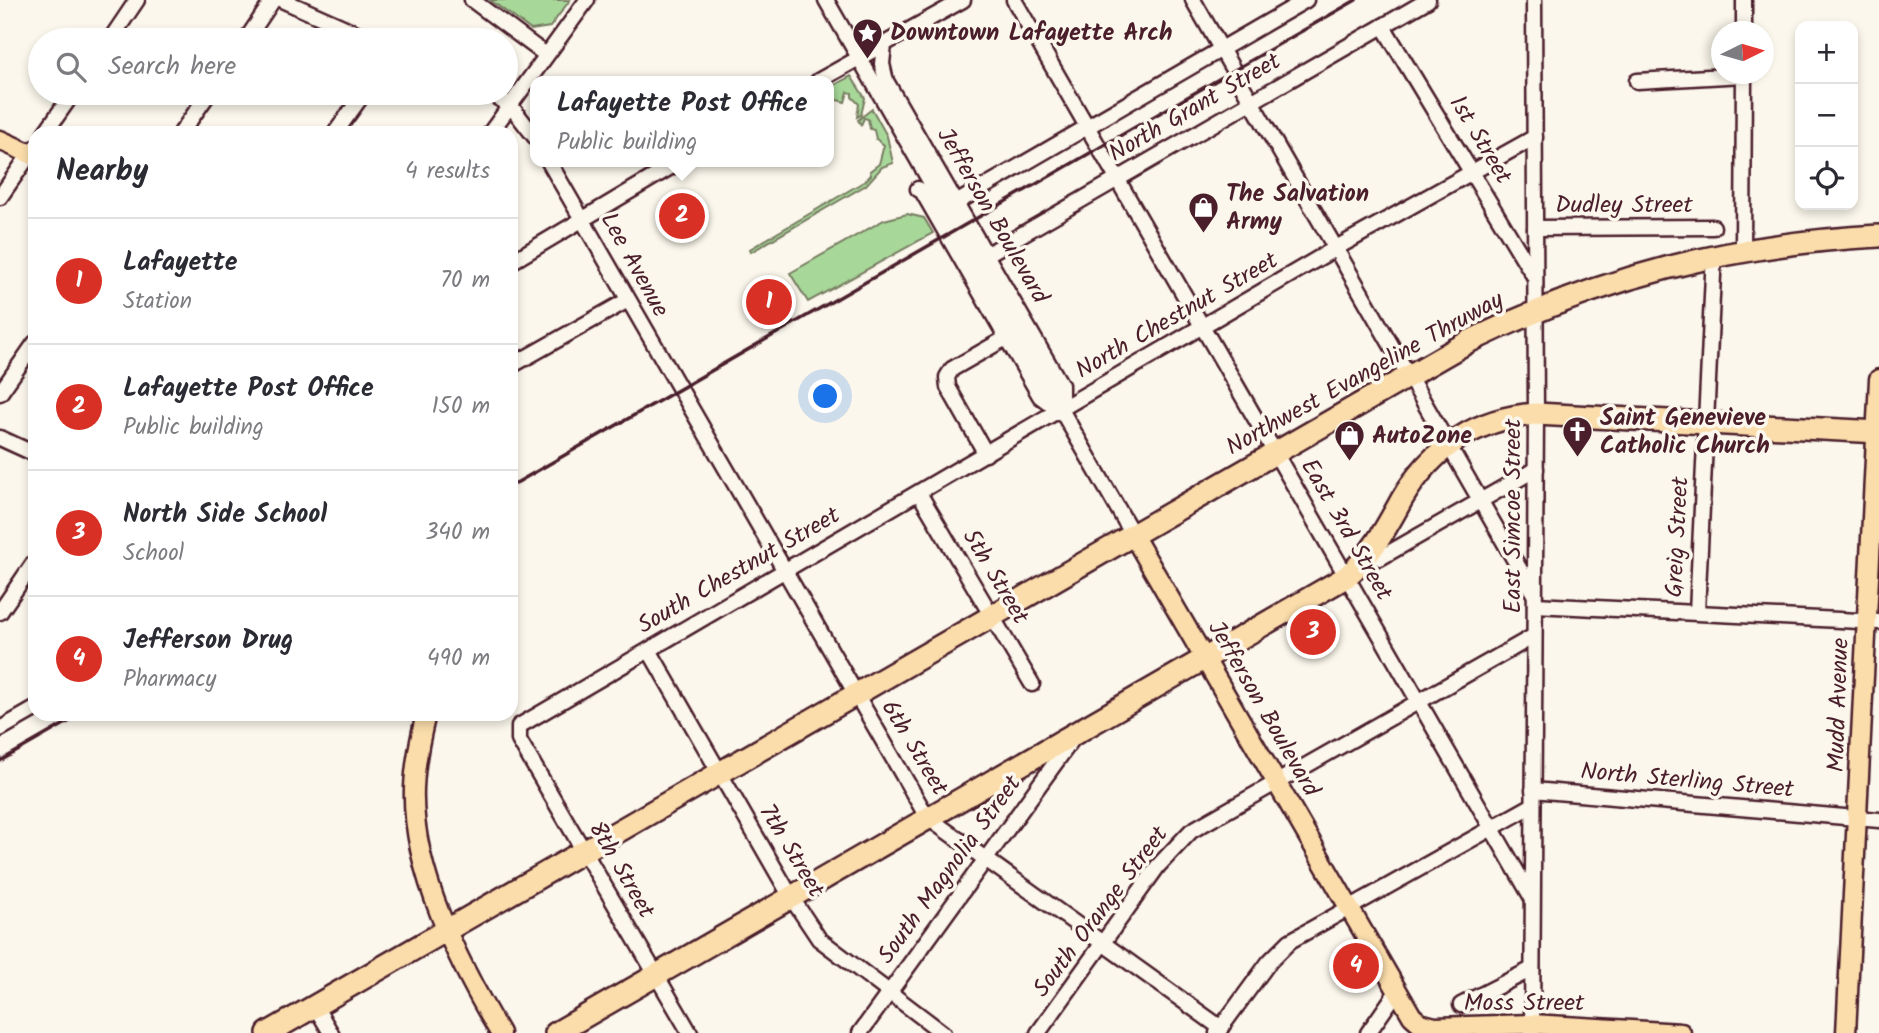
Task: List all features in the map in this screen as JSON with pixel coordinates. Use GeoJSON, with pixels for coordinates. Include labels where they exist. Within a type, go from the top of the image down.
{"type":"FeatureCollection","features":[{"type":"Feature","properties":{"kind":"highway","name":"Northwest Evangeline Thruway"},"geometry":{"type":"LineString","coordinates":[[268,1033],[1468,342],[1535,311],[1626,277],[1714,254],[1879,236]]}},
{"type":"Feature","properties":{"kind":"highway"},"geometry":{"type":"LineString","coordinates":[[556,1033],[1346,577],[1373,550],[1422,470],[1449,445],[1491,422],[1536,414],[1878,432]]}},
{"type":"Feature","properties":{"kind":"main road"},"geometry":{"type":"LineString","coordinates":[[0,140],[28,150]]}},
{"type":"Feature","properties":{"kind":"main road","name":"Mudd Avenue"},"geometry":{"type":"LineString","coordinates":[[1846,1033],[1873,621],[1879,379]]}},
{"type":"Feature","properties":{"kind":"main road","name":"Jefferson Boulevard"},"geometry":{"type":"LineString","coordinates":[[1133,536],[1412,1016]]}},
{"type":"Feature","properties":{"kind":"main road"},"geometry":{"type":"LineString","coordinates":[[425,721],[415,769],[415,821],[428,876],[460,961],[500,1033]]}},
{"type":"Feature","properties":{"kind":"main road","name":"Moss Street"},"geometry":{"type":"LineString","coordinates":[[1412,1016],[1420,1023],[1434,1027],[1681,1033]]}},
{"type":"Feature","properties":{"kind":"street"},"geometry":{"type":"LineString","coordinates":[[118,28],[137,0]]}},
{"type":"Feature","properties":{"kind":"street"},"geometry":{"type":"LineString","coordinates":[[254,28],[273,0]]}},
{"type":"Feature","properties":{"kind":"street"},"geometry":{"type":"LineString","coordinates":[[282,0],[345,28]]}},
{"type":"Feature","properties":{"kind":"street"},"geometry":{"type":"LineString","coordinates":[[472,0],[510,28]]}},
{"type":"Feature","properties":{"kind":"street"},"geometry":{"type":"LineString","coordinates":[[531,76],[587,0]]}},
{"type":"Feature","properties":{"kind":"street","name":"Jefferson Boulevard"},"geometry":{"type":"LineString","coordinates":[[826,0],[1133,536]]}},
{"type":"Feature","properties":{"kind":"street"},"geometry":{"type":"LineString","coordinates":[[827,76],[963,0]]}},
{"type":"Feature","properties":{"kind":"street","name":"East 3rd Street"},"geometry":{"type":"LineString","coordinates":[[1014,0],[1532,898]]}},
{"type":"Feature","properties":{"kind":"street"},"geometry":{"type":"LineString","coordinates":[[1193,0],[1410,376],[1535,600],[1873,621]]}},
{"type":"Feature","properties":{"kind":"street"},"geometry":{"type":"LineString","coordinates":[[956,203],[1307,0]]}},
{"type":"Feature","properties":{"kind":"street","name":"North Grant Street"},"geometry":{"type":"LineString","coordinates":[[986,255],[1428,0]]}},
{"type":"Feature","properties":{"kind":"street","name":"East Simcoe Street"},"geometry":{"type":"LineString","coordinates":[[1532,1028],[1536,414],[1534,0]]}},
{"type":"Feature","properties":{"kind":"street"},"geometry":{"type":"LineString","coordinates":[[1744,0],[1744,21]]}},
{"type":"Feature","properties":{"kind":"street","name":"1st Street"},"geometry":{"type":"LineString","coordinates":[[1383,26],[1474,172],[1535,278]]}},
{"type":"Feature","properties":{"kind":"street"},"geometry":{"type":"LineString","coordinates":[[518,34],[546,55]]}},
{"type":"Feature","properties":{"kind":"street","name":"Jefferson Boulevard"},"geometry":{"type":"LineString","coordinates":[[884,44],[882,64],[886,81],[1061,385],[1061,410]]}},
{"type":"Feature","properties":{"kind":"street"},"geometry":{"type":"LineString","coordinates":[[1637,81],[1711,76]]}},
{"type":"Feature","properties":{"kind":"street"},"geometry":{"type":"LineString","coordinates":[[518,94],[530,77]]}},
{"type":"Feature","properties":{"kind":"street"},"geometry":{"type":"LineString","coordinates":[[1743,249],[1744,84]]}},
{"type":"Feature","properties":{"kind":"street"},"geometry":{"type":"LineString","coordinates":[[50,126],[65,105]]}},
{"type":"Feature","properties":{"kind":"street"},"geometry":{"type":"LineString","coordinates":[[186,126],[201,105]]}},
{"type":"Feature","properties":{"kind":"street"},"geometry":{"type":"LineString","coordinates":[[340,126],[355,105]]}},
{"type":"Feature","properties":{"kind":"street"},"geometry":{"type":"LineString","coordinates":[[495,126],[510,105],[530,131]]}},
{"type":"Feature","properties":{"kind":"street","name":"North Chestnut Street"},"geometry":{"type":"LineString","coordinates":[[1061,410],[1203,329],[1336,248],[1535,137]]}},
{"type":"Feature","properties":{"kind":"street"},"geometry":{"type":"LineString","coordinates":[[0,197],[28,159]]}},
{"type":"Feature","properties":{"kind":"street","name":"Lee Avenue"},"geometry":{"type":"LineString","coordinates":[[552,167],[681,389]]}},
{"type":"Feature","properties":{"kind":"street"},"geometry":{"type":"LineString","coordinates":[[518,258],[671,167]]}},
{"type":"Feature","properties":{"kind":"street","name":"Jefferson Boulevard"},"geometry":{"type":"LineString","coordinates":[[918,189],[922,191],[1040,396],[1061,410]]}},
{"type":"Feature","properties":{"kind":"street","name":"Dudley Street"},"geometry":{"type":"LineString","coordinates":[[1535,228],[1713,228]]}},
{"type":"Feature","properties":{"kind":"street","name":"Greig Street"},"geometry":{"type":"LineString","coordinates":[[1697,612],[1714,254]]}},
{"type":"Feature","properties":{"kind":"street"},"geometry":{"type":"LineString","coordinates":[[518,362],[628,300]]}},
{"type":"Feature","properties":{"kind":"street"},"geometry":{"type":"LineString","coordinates":[[986,454],[948,387],[947,377],[952,369],[1006,338]]}},
{"type":"Feature","properties":{"kind":"street"},"geometry":{"type":"LineString","coordinates":[[0,393],[28,353]]}},
{"type":"Feature","properties":{"kind":"street","name":"6th Street"},"geometry":{"type":"LineString","coordinates":[[681,389],[927,817],[988,857],[1104,942],[1219,1031]]}},
{"type":"Feature","properties":{"kind":"street","name":"South Chestnut Street"},"geometry":{"type":"LineString","coordinates":[[517,729],[524,721],[1061,410]]}},
{"type":"Feature","properties":{"kind":"street"},"geometry":{"type":"LineString","coordinates":[[0,438],[28,451]]}},
{"type":"Feature","properties":{"kind":"street"},"geometry":{"type":"LineString","coordinates":[[1380,558],[1535,469]]}},
{"type":"Feature","properties":{"kind":"street","name":"5th Street"},"geometry":{"type":"LineString","coordinates":[[919,494],[1032,684]]}},
{"type":"Feature","properties":{"kind":"street"},"geometry":{"type":"LineString","coordinates":[[0,611],[28,571]]}},
{"type":"Feature","properties":{"kind":"street","name":"South Orange Street"},"geometry":{"type":"LineString","coordinates":[[1038,1033],[1158,866],[1185,836],[1206,820],[1534,636]]}},
{"type":"Feature","properties":{"kind":"street","name":"7th Street"},"geometry":{"type":"LineString","coordinates":[[649,650],[791,897],[824,945],[943,1033]]}},
{"type":"Feature","properties":{"kind":"street"},"geometry":{"type":"LineString","coordinates":[[0,729],[28,713]]}},
{"type":"Feature","properties":{"kind":"street","name":"8th Street"},"geometry":{"type":"LineString","coordinates":[[517,729],[519,740],[690,1033]]}},
{"type":"Feature","properties":{"kind":"street","name":"South Magnolia Street"},"geometry":{"type":"LineString","coordinates":[[860,1033],[1077,733]]}},
{"type":"Feature","properties":{"kind":"street"},"geometry":{"type":"LineString","coordinates":[[1219,1031],[1277,953],[1290,941],[1492,828],[1533,797]]}},
{"type":"Feature","properties":{"kind":"street","name":"North Sterling Street"},"geometry":{"type":"LineString","coordinates":[[1533,797],[1879,820]]}},
{"type":"Feature","properties":{"kind":"street"},"geometry":{"type":"LineString","coordinates":[[1461,1005],[1532,969]]}},
{"type":"Feature","properties":{"kind":"street"},"geometry":{"type":"LineString","coordinates":[[1368,1033],[1398,990]]}},
{"type":"Feature","properties":{"kind":"street"},"geometry":{"type":"LineString","coordinates":[[316,1006],[331,1033]]}},
{"type":"Feature","properties":{"kind":"street","name":"Jefferson Boulevard"},"geometry":{"type":"LineString","coordinates":[[1412,1016],[1422,1033]]}},
{"type":"Feature","properties":{"kind":"green space"},"geometry":{"type":"Polygon","coordinates":[[[490,0],[570,0],[550,27],[531,30],[490,0]]]}},
{"type":"Feature","properties":{"kind":"green space"},"geometry":{"type":"Polygon","coordinates":[[[851,76],[865,98],[861,115],[857,117],[859,104],[852,97],[852,93],[848,92],[845,102],[834,99],[834,85],[851,76]]]}},
{"type":"Feature","properties":{"kind":"green space"},"geometry":{"type":"Polygon","coordinates":[[[872,109],[887,136],[893,163],[882,167],[866,185],[751,252],[750,249],[871,175],[870,171],[879,164],[884,145],[876,139],[868,119],[864,118],[861,125],[858,120],[872,109]]]}},
{"type":"Feature","properties":{"kind":"green space"},"geometry":{"type":"Polygon","coordinates":[[[907,214],[924,218],[933,233],[808,302],[790,273],[884,220],[907,214]]]}},
{"type":"Feature","properties":{"kind":"railway"},"geometry":{"type":"LineString","coordinates":[[518,482],[1356,0]]}},
{"type":"Feature","properties":{"kind":"railway"},"geometry":{"type":"LineString","coordinates":[[0,761],[70,721]]}},
{"type":"Feature","properties":{"kind":"place","name":"Downtown Lafayette Arch"},"geometry":{"type":"Point","coordinates":[867,60]}},
{"type":"Feature","properties":{"kind":"place","name":"Lafayette Post Office"},"geometry":{"type":"Point","coordinates":[682,216]}},
{"type":"Feature","properties":{"kind":"place","name":"The Salvation Army"},"geometry":{"type":"Point","coordinates":[1203,235]}},
{"type":"Feature","properties":{"kind":"place","name":"Lafayette"},"geometry":{"type":"Point","coordinates":[769,302]}},
{"type":"Feature","properties":{"kind":"place","name":"Saint Genevieve Catholic Church"},"geometry":{"type":"Point","coordinates":[1577,459]}},
{"type":"Feature","properties":{"kind":"place","name":"AutoZone"},"geometry":{"type":"Point","coordinates":[1349,463]}},
{"type":"Feature","properties":{"kind":"place","name":"North Side School"},"geometry":{"type":"Point","coordinates":[1313,632]}},
{"type":"Feature","properties":{"kind":"place","name":"Jefferson Drug"},"geometry":{"type":"Point","coordinates":[1356,966]}}]}
